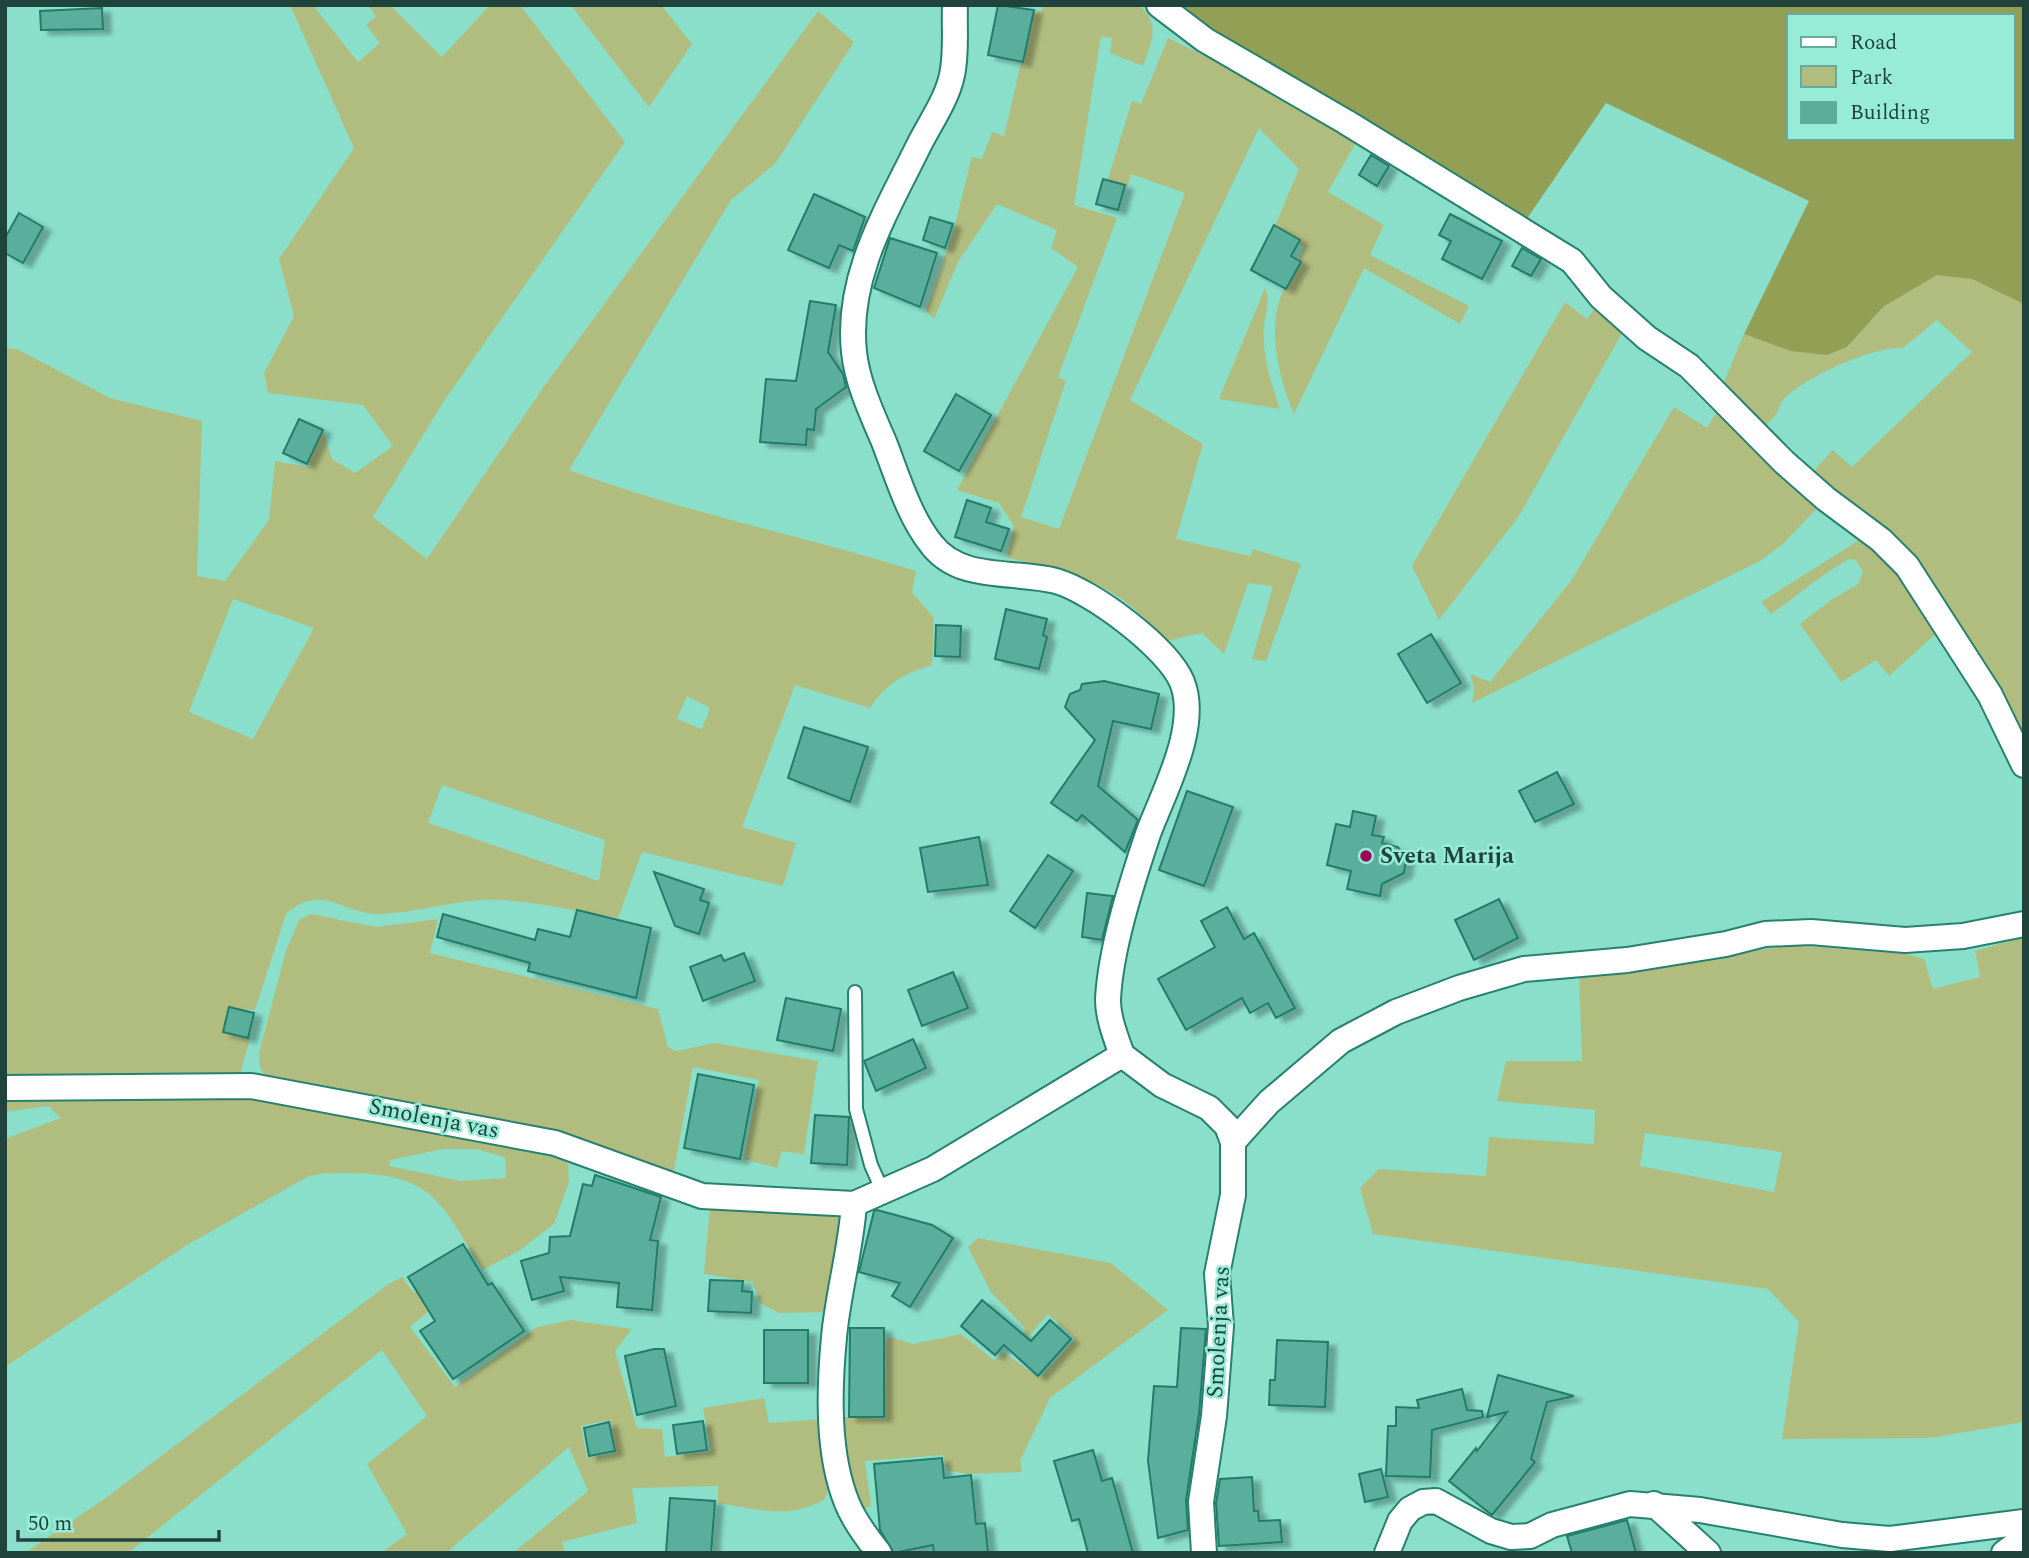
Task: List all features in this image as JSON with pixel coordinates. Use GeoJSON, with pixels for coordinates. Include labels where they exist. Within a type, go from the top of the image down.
{"type":"FeatureCollection","features":[{"type":"Feature","properties":{"kind":"street"},"geometry":{"type":"LineString","coordinates":[[955,5],[952,76],[867,253],[854,303],[854,354],[870,409],[907,498],[930,544],[946,560],[967,569],[1056,581],[1084,593],[1112,610],[1169,662],[1182,683],[1186,707],[1180,752],[1130,893],[1112,972],[1108,1003],[1122,1055],[1161,1085],[1209,1108],[1227,1126],[1233,1142],[1269,1102],[1341,1041],[1396,1012],[1524,969],[1639,958],[1726,944],[1765,934],[1811,932],[1905,940],[1963,936],[2024,924]]}},
{"type":"Feature","properties":{"kind":"street"},"geometry":{"type":"LineString","coordinates":[[1159,5],[1205,40],[1346,122],[1572,261],[1601,297],[1647,338],[1689,366],[1784,462],[1826,499],[1881,540],[1907,566],[1990,695],[2024,765]]}},
{"type":"Feature","properties":{"kind":"street","name":"Smolenja vas"},"geometry":{"type":"LineString","coordinates":[[5,1088],[251,1086],[367,1105],[555,1143],[702,1196],[854,1204],[933,1169],[1122,1055]]}},
{"type":"Feature","properties":{"kind":"street","name":"Smolenja vas"},"geometry":{"type":"LineString","coordinates":[[1204,1553],[1201,1502],[1214,1416],[1221,1326],[1217,1275],[1233,1195],[1233,1142]]}},
{"type":"Feature","properties":{"kind":"street"},"geometry":{"type":"LineString","coordinates":[[854,1204],[852,1232],[834,1336],[831,1400],[842,1507],[879,1553]]}},
{"type":"Feature","properties":{"kind":"street"},"geometry":{"type":"LineString","coordinates":[[1387,1553],[1399,1521],[1410,1509],[1423,1502],[1436,1501],[1491,1531],[1511,1537],[1530,1536],[1552,1525],[1630,1504],[1654,1504],[1842,1535],[1890,1539],[2024,1522]]}},
{"type":"Feature","properties":{"kind":"street"},"geometry":{"type":"LineString","coordinates":[[1654,1504],[1709,1553]]}},
{"type":"Feature","properties":{"kind":"street"},"geometry":{"type":"LineString","coordinates":[[2004,1553],[2024,1538]]}},
{"type":"Feature","properties":{"kind":"lane"},"geometry":{"type":"LineString","coordinates":[[855,992],[856,1109],[871,1165],[883,1192]]}},
{"type":"Feature","properties":{"kind":"green space"},"geometry":{"type":"Polygon","coordinates":[[[290,5],[313,5],[358,62],[380,43],[366,25],[376,16],[368,5],[390,5],[442,57],[490,5],[520,5],[625,142],[444,401],[373,517],[427,559],[543,388],[818,11],[854,42],[775,164],[731,200],[569,470],[698,511],[916,571],[912,592],[934,618],[932,665],[896,680],[870,708],[795,685],[742,827],[796,843],[783,886],[642,852],[618,918],[500,900],[470,901],[382,914],[356,910],[334,902],[312,900],[286,914],[255,1010],[233,1009],[230,1032],[251,1035],[239,1078],[5,1082],[5,348],[17,349],[110,398],[202,421],[197,576],[225,581],[269,520],[275,461],[308,467],[321,425],[332,459],[355,473],[393,446],[363,405],[268,393],[264,373],[294,316],[279,259],[354,148],[290,5]],[[233,599],[189,712],[253,739],[314,628],[233,599]],[[687,696],[677,719],[702,729],[710,708],[687,696]],[[442,785],[428,823],[599,881],[605,840],[442,785]]]}},
{"type":"Feature","properties":{"kind":"green space"},"geometry":{"type":"Polygon","coordinates":[[[577,5],[661,5],[692,44],[649,107],[573,8],[577,5]]]}},
{"type":"Feature","properties":{"kind":"green space"},"geometry":{"type":"Polygon","coordinates":[[[1043,5],[1139,5],[1150,19],[1153,34],[1143,66],[1110,53],[1112,38],[1101,36],[1074,205],[1117,218],[1058,377],[1066,381],[1021,517],[1059,529],[1185,193],[1131,174],[1127,188],[1107,182],[1132,101],[1141,104],[1168,38],[1279,92],[1359,137],[1328,192],[1384,225],[1370,255],[1469,306],[1460,324],[1364,268],[1294,414],[1281,374],[1275,329],[1281,295],[1304,247],[1274,228],[1299,169],[1259,128],[1130,400],[1203,444],[1176,539],[1250,556],[1253,549],[1301,564],[1266,661],[1252,659],[1273,586],[1248,583],[1224,654],[1202,633],[1166,641],[1147,620],[1112,593],[1076,576],[1007,557],[1014,526],[999,503],[957,490],[1078,267],[1051,248],[1057,230],[997,204],[958,262],[934,319],[926,311],[953,232],[972,157],[982,159],[992,132],[1004,136],[1033,11],[1041,12],[1043,5]]]}},
{"type":"Feature","properties":{"kind":"green space"},"geometry":{"type":"Polygon","coordinates":[[[1160,5],[2024,5],[2024,304],[1972,279],[1937,275],[1883,307],[1847,347],[1827,355],[1791,351],[1744,334],[1809,201],[1606,103],[1524,223],[1160,5]]]}},
{"type":"Feature","properties":{"kind":"green space"},"geometry":{"type":"Polygon","coordinates":[[[1937,275],[1962,276],[2024,293],[2024,758],[1944,610],[1808,477],[1833,450],[1852,467],[1972,352],[1937,320],[1903,348],[1858,357],[1807,381],[1782,401],[1775,415],[1761,429],[1721,389],[1744,334],[1765,341],[1847,347],[1883,307],[1937,275]]]}},
{"type":"Feature","properties":{"kind":"green space"},"geometry":{"type":"Polygon","coordinates":[[[1265,288],[1268,302],[1264,348],[1280,409],[1219,399],[1265,288]]]}},
{"type":"Feature","properties":{"kind":"green space"},"geometry":{"type":"Polygon","coordinates":[[[1565,302],[1587,319],[1598,303],[1626,326],[1519,516],[1439,620],[1412,566],[1565,302]]]}},
{"type":"Feature","properties":{"kind":"green space"},"geometry":{"type":"Polygon","coordinates":[[[1721,404],[1818,507],[1783,544],[1760,561],[1472,703],[1474,688],[1470,674],[1490,682],[1571,581],[1674,407],[1707,428],[1721,404]]]}},
{"type":"Feature","properties":{"kind":"green space"},"geometry":{"type":"Polygon","coordinates":[[[1864,537],[1894,562],[1941,629],[1889,676],[1876,660],[1841,682],[1800,624],[1831,600],[1858,584],[1863,572],[1856,560],[1849,559],[1839,565],[1771,614],[1761,602],[1864,537]]]}},
{"type":"Feature","properties":{"kind":"green space"},"geometry":{"type":"Polygon","coordinates":[[[311,914],[376,927],[438,919],[430,953],[658,1009],[668,1047],[676,1051],[715,1043],[818,1061],[804,1154],[782,1151],[777,1168],[744,1159],[759,1080],[693,1067],[673,1176],[278,1082],[262,1072],[259,1053],[286,951],[299,920],[311,914]]]}},
{"type":"Feature","properties":{"kind":"green space"},"geometry":{"type":"Polygon","coordinates":[[[2024,937],[2024,1422],[1931,1438],[1782,1439],[1799,1322],[1768,1289],[1373,1234],[1360,1188],[1379,1169],[1486,1176],[1489,1137],[1594,1144],[1595,1110],[1497,1101],[1506,1061],[1582,1061],[1579,972],[1688,961],[1792,945],[1906,954],[1924,959],[1933,989],[1980,977],[1975,951],[2024,937]],[[1645,1133],[1640,1166],[1774,1192],[1782,1152],[1645,1133]]]}},
{"type":"Feature","properties":{"kind":"green space"},"geometry":{"type":"Polygon","coordinates":[[[267,1096],[560,1151],[568,1165],[569,1182],[554,1224],[520,1250],[483,1270],[440,1204],[412,1184],[393,1177],[369,1174],[331,1173],[309,1176],[187,1245],[5,1367],[5,1139],[61,1118],[48,1106],[5,1112],[5,1098],[267,1096]],[[443,1149],[390,1160],[389,1166],[461,1181],[506,1178],[505,1157],[475,1149],[443,1149]]]}},
{"type":"Feature","properties":{"kind":"green space"},"geometry":{"type":"Polygon","coordinates":[[[710,1207],[832,1213],[839,1216],[846,1226],[833,1312],[779,1313],[760,1303],[753,1282],[704,1274],[710,1207]]]}},
{"type":"Feature","properties":{"kind":"green space"},"geometry":{"type":"Polygon","coordinates":[[[978,1238],[1111,1263],[1168,1310],[1050,1398],[1020,1461],[1022,1472],[967,1474],[947,1470],[943,1455],[865,1461],[871,1505],[865,1509],[847,1468],[843,1446],[841,1401],[845,1334],[843,1417],[885,1419],[886,1340],[891,1337],[913,1344],[961,1334],[994,1360],[1004,1353],[1040,1378],[1075,1339],[1048,1314],[1023,1343],[1025,1328],[991,1292],[968,1247],[978,1238]]]}},
{"type":"Feature","properties":{"kind":"green space"},"geometry":{"type":"Polygon","coordinates":[[[402,1277],[414,1293],[432,1284],[442,1300],[410,1327],[455,1387],[537,1327],[570,1320],[632,1329],[615,1351],[637,1428],[662,1429],[665,1457],[711,1451],[703,1408],[764,1398],[769,1423],[823,1419],[829,1485],[825,1499],[799,1509],[773,1511],[718,1503],[718,1486],[632,1488],[637,1523],[562,1542],[565,1553],[513,1553],[588,1491],[569,1447],[446,1553],[381,1553],[407,1534],[367,1464],[427,1416],[382,1350],[128,1553],[25,1553],[107,1497],[387,1285],[402,1277]],[[610,1420],[581,1426],[587,1458],[616,1453],[610,1420]]]}},
{"type":"Feature","properties":{"kind":"building"},"geometry":{"type":"Polygon","coordinates":[[[998,5],[1034,10],[1023,62],[988,55],[998,5]]]}},
{"type":"Feature","properties":{"kind":"building"},"geometry":{"type":"Polygon","coordinates":[[[102,8],[103,29],[41,30],[40,11],[102,8]]]}},
{"type":"Feature","properties":{"kind":"building"},"geometry":{"type":"Polygon","coordinates":[[[1371,155],[1389,166],[1377,186],[1359,175],[1371,155]]]}},
{"type":"Feature","properties":{"kind":"building"},"geometry":{"type":"Polygon","coordinates":[[[1103,179],[1125,185],[1118,210],[1096,204],[1103,179]]]}},
{"type":"Feature","properties":{"kind":"building"},"geometry":{"type":"Polygon","coordinates":[[[814,194],[865,217],[853,251],[839,245],[829,268],[788,250],[814,194]]]}},
{"type":"Feature","properties":{"kind":"building"},"geometry":{"type":"Polygon","coordinates":[[[19,213],[43,227],[23,263],[5,253],[5,238],[19,213]]]}},
{"type":"Feature","properties":{"kind":"building"},"geometry":{"type":"Polygon","coordinates":[[[1450,214],[1502,241],[1482,279],[1442,259],[1451,241],[1439,235],[1450,214]]]}},
{"type":"Feature","properties":{"kind":"building"},"geometry":{"type":"Polygon","coordinates":[[[930,217],[953,224],[945,248],[923,240],[930,217]]]}},
{"type":"Feature","properties":{"kind":"building"},"geometry":{"type":"Polygon","coordinates":[[[1274,225],[1300,240],[1291,256],[1301,262],[1286,289],[1251,270],[1274,225]]]}},
{"type":"Feature","properties":{"kind":"building"},"geometry":{"type":"Polygon","coordinates":[[[890,238],[937,253],[920,307],[874,288],[890,238]]]}},
{"type":"Feature","properties":{"kind":"building"},"geometry":{"type":"Polygon","coordinates":[[[1522,248],[1541,259],[1531,276],[1512,266],[1522,248]]]}},
{"type":"Feature","properties":{"kind":"building"},"geometry":{"type":"Polygon","coordinates":[[[810,301],[836,305],[828,352],[843,374],[846,387],[816,409],[814,430],[807,429],[806,445],[760,442],[766,379],[796,381],[810,301]]]}},
{"type":"Feature","properties":{"kind":"building"},"geometry":{"type":"Polygon","coordinates":[[[956,394],[991,415],[959,471],[924,451],[956,394]]]}},
{"type":"Feature","properties":{"kind":"building"},"geometry":{"type":"Polygon","coordinates":[[[299,419],[323,430],[307,464],[283,453],[299,419]]]}},
{"type":"Feature","properties":{"kind":"building"},"geometry":{"type":"Polygon","coordinates":[[[967,500],[991,508],[986,522],[1009,529],[1001,551],[955,537],[967,500]]]}},
{"type":"Feature","properties":{"kind":"building"},"geometry":{"type":"Polygon","coordinates":[[[1006,609],[1047,619],[1043,635],[1047,637],[1039,669],[995,659],[1006,609]]]}},
{"type":"Feature","properties":{"kind":"building"},"geometry":{"type":"Polygon","coordinates":[[[936,625],[961,626],[960,657],[935,656],[936,625]]]}},
{"type":"Feature","properties":{"kind":"building"},"geometry":{"type":"Polygon","coordinates":[[[1431,634],[1461,683],[1427,703],[1398,654],[1431,634]]]}},
{"type":"Feature","properties":{"kind":"building"},"geometry":{"type":"Polygon","coordinates":[[[1104,681],[1159,694],[1151,729],[1113,721],[1098,786],[1138,820],[1125,852],[1082,815],[1077,821],[1051,803],[1095,740],[1065,707],[1070,694],[1080,690],[1082,684],[1104,681]]]}},
{"type":"Feature","properties":{"kind":"building"},"geometry":{"type":"Polygon","coordinates":[[[804,727],[868,747],[850,802],[788,778],[804,727]]]}},
{"type":"Feature","properties":{"kind":"building"},"geometry":{"type":"Polygon","coordinates":[[[1557,772],[1574,804],[1535,822],[1519,791],[1557,772]]]}},
{"type":"Feature","properties":{"kind":"building"},"geometry":{"type":"Polygon","coordinates":[[[1187,791],[1233,807],[1204,886],[1159,870],[1187,791]]]}},
{"type":"Feature","properties":{"kind":"building","name":"Sveta Marija"},"geometry":{"type":"Polygon","coordinates":[[[1353,811],[1376,816],[1372,835],[1384,837],[1382,843],[1398,847],[1406,860],[1404,873],[1382,884],[1380,896],[1347,889],[1351,871],[1327,865],[1336,824],[1350,827],[1353,811]]]}},
{"type":"Feature","properties":{"kind":"building"},"geometry":{"type":"Polygon","coordinates":[[[979,837],[988,885],[928,892],[920,848],[979,837]]]}},
{"type":"Feature","properties":{"kind":"building"},"geometry":{"type":"Polygon","coordinates":[[[1048,855],[1073,871],[1035,928],[1010,911],[1048,855]]]}},
{"type":"Feature","properties":{"kind":"building"},"geometry":{"type":"Polygon","coordinates":[[[654,872],[704,889],[700,900],[709,903],[699,934],[675,926],[654,872]]]}},
{"type":"Feature","properties":{"kind":"building"},"geometry":{"type":"Polygon","coordinates":[[[1087,893],[1113,896],[1102,940],[1082,937],[1087,893]]]}},
{"type":"Feature","properties":{"kind":"building"},"geometry":{"type":"Polygon","coordinates":[[[1499,899],[1518,938],[1474,960],[1455,920],[1499,899]]]}},
{"type":"Feature","properties":{"kind":"building"},"geometry":{"type":"Polygon","coordinates":[[[1227,907],[1244,939],[1254,933],[1295,1008],[1276,1018],[1268,1003],[1250,1013],[1242,998],[1186,1030],[1158,979],[1215,947],[1201,921],[1227,907]]]}},
{"type":"Feature","properties":{"kind":"building"},"geometry":{"type":"Polygon","coordinates":[[[577,910],[651,928],[636,998],[528,971],[530,963],[437,937],[443,914],[535,940],[538,929],[570,937],[577,910]]]}},
{"type":"Feature","properties":{"kind":"building"},"geometry":{"type":"Polygon","coordinates":[[[744,953],[755,981],[703,1001],[690,967],[721,955],[724,961],[744,953]]]}},
{"type":"Feature","properties":{"kind":"building"},"geometry":{"type":"Polygon","coordinates":[[[953,972],[968,1008],[922,1026],[908,990],[953,972]]]}},
{"type":"Feature","properties":{"kind":"building"},"geometry":{"type":"Polygon","coordinates":[[[786,998],[841,1009],[833,1051],[777,1040],[786,998]]]}},
{"type":"Feature","properties":{"kind":"building"},"geometry":{"type":"Polygon","coordinates":[[[229,1007],[254,1013],[248,1038],[223,1032],[229,1007]]]}},
{"type":"Feature","properties":{"kind":"building"},"geometry":{"type":"Polygon","coordinates":[[[913,1039],[926,1068],[876,1091],[864,1061],[913,1039]]]}},
{"type":"Feature","properties":{"kind":"building"},"geometry":{"type":"Polygon","coordinates":[[[698,1074],[754,1085],[740,1159],[684,1148],[698,1074]]]}},
{"type":"Feature","properties":{"kind":"building"},"geometry":{"type":"Polygon","coordinates":[[[815,1115],[849,1117],[847,1165],[811,1163],[815,1115]]]}},
{"type":"Feature","properties":{"kind":"building"},"geometry":{"type":"Polygon","coordinates":[[[595,1175],[661,1197],[650,1240],[658,1241],[652,1310],[617,1307],[619,1283],[560,1277],[564,1291],[532,1300],[521,1261],[549,1253],[550,1237],[570,1236],[583,1184],[592,1186],[595,1175]]]}},
{"type":"Feature","properties":{"kind":"building"},"geometry":{"type":"Polygon","coordinates":[[[874,1211],[932,1225],[953,1238],[910,1307],[892,1296],[900,1283],[859,1272],[874,1211]]]}},
{"type":"Feature","properties":{"kind":"building"},"geometry":{"type":"Polygon","coordinates":[[[463,1244],[488,1285],[492,1283],[524,1331],[453,1379],[420,1331],[435,1321],[408,1277],[463,1244]]]}},
{"type":"Feature","properties":{"kind":"building"},"geometry":{"type":"Polygon","coordinates":[[[710,1280],[743,1281],[742,1291],[752,1292],[751,1313],[708,1311],[710,1280]]]}},
{"type":"Feature","properties":{"kind":"building"},"geometry":{"type":"Polygon","coordinates":[[[982,1300],[1031,1341],[1050,1320],[1071,1339],[1038,1376],[1004,1345],[995,1355],[961,1326],[982,1300]]]}},
{"type":"Feature","properties":{"kind":"building"},"geometry":{"type":"Polygon","coordinates":[[[850,1328],[884,1328],[884,1417],[849,1417],[850,1328]]]}},
{"type":"Feature","properties":{"kind":"building"},"geometry":{"type":"Polygon","coordinates":[[[1181,1328],[1206,1329],[1199,1414],[1186,1500],[1188,1530],[1158,1538],[1148,1461],[1154,1386],[1177,1387],[1181,1328]]]}},
{"type":"Feature","properties":{"kind":"building"},"geometry":{"type":"Polygon","coordinates":[[[764,1330],[808,1330],[808,1383],[764,1383],[764,1330]]]}},
{"type":"Feature","properties":{"kind":"building"},"geometry":{"type":"Polygon","coordinates":[[[1277,1340],[1328,1342],[1325,1407],[1269,1405],[1270,1380],[1275,1380],[1277,1340]]]}},
{"type":"Feature","properties":{"kind":"building"},"geometry":{"type":"Polygon","coordinates":[[[664,1349],[676,1406],[637,1415],[625,1356],[664,1349]]]}},
{"type":"Feature","properties":{"kind":"building"},"geometry":{"type":"Polygon","coordinates":[[[1498,1375],[1574,1396],[1547,1402],[1531,1459],[1535,1462],[1492,1515],[1449,1481],[1476,1448],[1477,1451],[1507,1412],[1487,1417],[1498,1375]]]}},
{"type":"Feature","properties":{"kind":"building"},"geometry":{"type":"Polygon","coordinates":[[[1462,1389],[1467,1410],[1482,1411],[1483,1417],[1432,1430],[1430,1477],[1386,1476],[1388,1426],[1396,1426],[1396,1407],[1419,1408],[1417,1400],[1462,1389]]]}},
{"type":"Feature","properties":{"kind":"building"},"geometry":{"type":"Polygon","coordinates":[[[703,1421],[707,1450],[677,1454],[673,1425],[703,1421]]]}},
{"type":"Feature","properties":{"kind":"building"},"geometry":{"type":"Polygon","coordinates":[[[609,1422],[615,1451],[589,1456],[584,1428],[609,1422]]]}},
{"type":"Feature","properties":{"kind":"building"},"geometry":{"type":"Polygon","coordinates":[[[1093,1450],[1102,1481],[1112,1478],[1133,1553],[1088,1553],[1079,1519],[1072,1521],[1054,1461],[1093,1450]]]}},
{"type":"Feature","properties":{"kind":"building"},"geometry":{"type":"Polygon","coordinates":[[[942,1458],[944,1478],[971,1475],[976,1524],[985,1523],[988,1553],[934,1553],[933,1545],[894,1553],[880,1530],[874,1464],[942,1458]]]}},
{"type":"Feature","properties":{"kind":"building"},"geometry":{"type":"Polygon","coordinates":[[[1381,1469],[1388,1497],[1365,1502],[1359,1474],[1381,1469]]]}},
{"type":"Feature","properties":{"kind":"building"},"geometry":{"type":"Polygon","coordinates":[[[1252,1477],[1254,1511],[1258,1511],[1259,1521],[1280,1520],[1282,1542],[1219,1546],[1216,1503],[1220,1479],[1252,1477]]]}},
{"type":"Feature","properties":{"kind":"building"},"geometry":{"type":"Polygon","coordinates":[[[670,1498],[715,1501],[711,1553],[666,1553],[670,1498]]]}},
{"type":"Feature","properties":{"kind":"building"},"geometry":{"type":"Polygon","coordinates":[[[1627,1520],[1636,1553],[1572,1553],[1567,1536],[1627,1520]]]}},
{"type":"Feature","properties":{"kind":"place","name":"Sveta Marija"},"geometry":{"type":"Point","coordinates":[1366,856]}}]}
